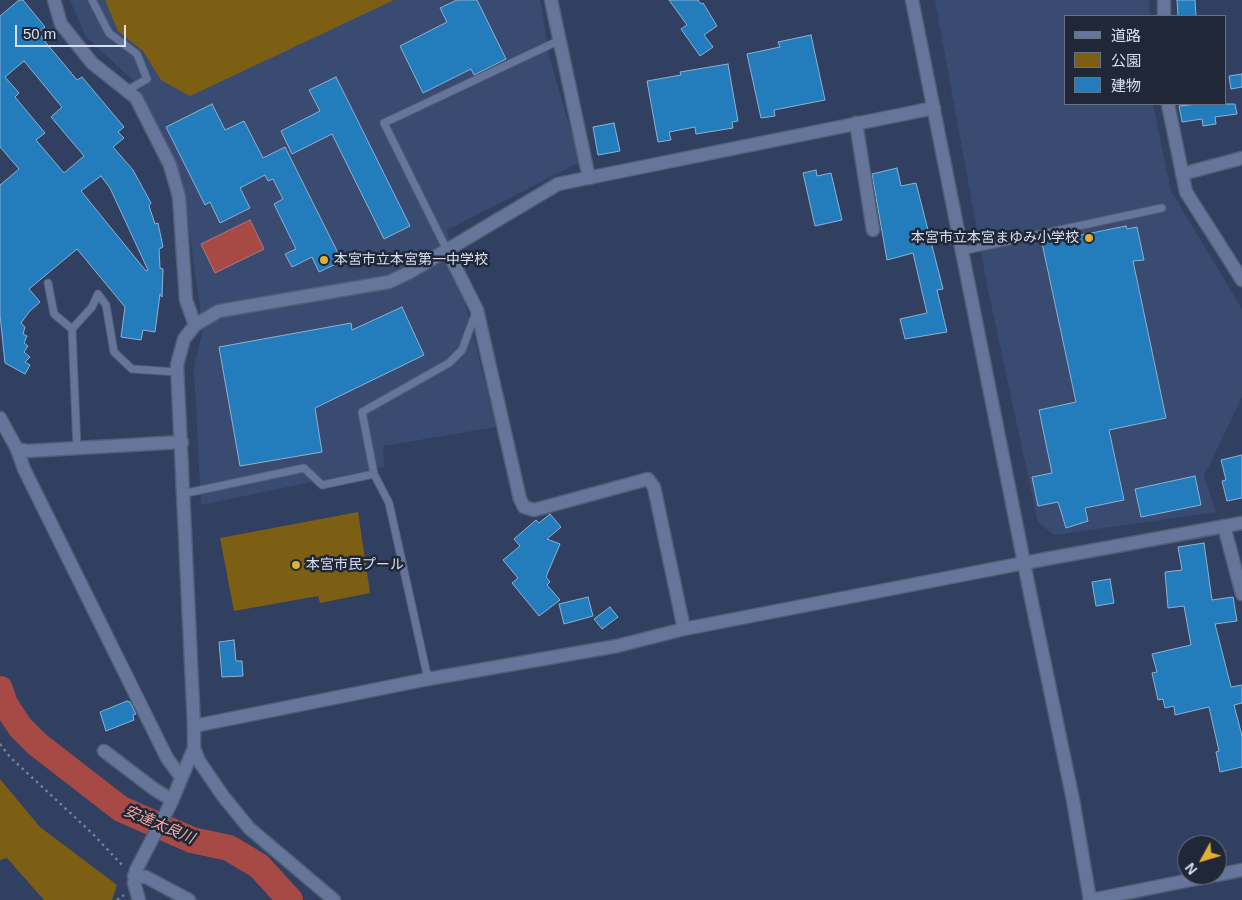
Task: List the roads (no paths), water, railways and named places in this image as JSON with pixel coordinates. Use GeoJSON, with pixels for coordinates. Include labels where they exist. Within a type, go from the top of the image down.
{"type":"FeatureCollection","features":[{"type":"Feature","properties":{"kind":"street"},"geometry":{"type":"LineString","coordinates":[[54,0],[62,24],[92,63],[136,98],[143,108],[175,179],[182,233],[186,300],[196,325]]}},
{"type":"Feature","properties":{"kind":"street"},"geometry":{"type":"LineString","coordinates":[[551,0],[589,178]]}},
{"type":"Feature","properties":{"kind":"street"},"geometry":{"type":"LineString","coordinates":[[912,0],[1073,800],[1091,900],[1177,883]]}},
{"type":"Feature","properties":{"kind":"street"},"geometry":{"type":"LineString","coordinates":[[1164,0],[1164,15]]}},
{"type":"Feature","properties":{"kind":"street"},"geometry":{"type":"LineString","coordinates":[[1168,105],[1186,192],[1242,280]]}},
{"type":"Feature","properties":{"kind":"street"},"geometry":{"type":"LineString","coordinates":[[334,900],[249,828],[213,782],[199,761],[194,748],[178,372],[179,354],[184,339],[196,325],[219,310],[389,282],[558,184],[934,108]]}},
{"type":"Feature","properties":{"kind":"street"},"geometry":{"type":"LineString","coordinates":[[856,123],[873,230]]}},
{"type":"Feature","properties":{"kind":"street"},"geometry":{"type":"LineString","coordinates":[[1182,174],[1242,158]]}},
{"type":"Feature","properties":{"kind":"street"},"geometry":{"type":"LineString","coordinates":[[447,250],[477,310],[520,499],[524,507],[534,510],[648,478],[654,487],[684,630]]}},
{"type":"Feature","properties":{"kind":"street"},"geometry":{"type":"LineString","coordinates":[[0,418],[17,448],[24,469],[167,758],[181,777]]}},
{"type":"Feature","properties":{"kind":"street"},"geometry":{"type":"LineString","coordinates":[[17,448],[28,451],[182,442]]}},
{"type":"Feature","properties":{"kind":"street"},"geometry":{"type":"LineString","coordinates":[[194,726],[428,679],[617,646],[684,630],[1024,563],[1242,523]]}},
{"type":"Feature","properties":{"kind":"street"},"geometry":{"type":"LineString","coordinates":[[1224,526],[1242,594]]}},
{"type":"Feature","properties":{"kind":"street"},"geometry":{"type":"LineString","coordinates":[[139,900],[135,873],[172,802],[194,748]]}},
{"type":"Feature","properties":{"kind":"street"},"geometry":{"type":"LineString","coordinates":[[104,751],[172,802]]}},
{"type":"Feature","properties":{"kind":"street"},"geometry":{"type":"LineString","coordinates":[[1227,873],[1242,870]]}},
{"type":"Feature","properties":{"kind":"street"},"geometry":{"type":"LineString","coordinates":[[135,873],[189,900]]}},
{"type":"Feature","properties":{"kind":"lane"},"geometry":{"type":"LineString","coordinates":[[92,0],[109,33],[137,54],[147,79],[126,91]]}},
{"type":"Feature","properties":{"kind":"lane"},"geometry":{"type":"LineString","coordinates":[[447,250],[384,123],[560,40]]}},
{"type":"Feature","properties":{"kind":"lane"},"geometry":{"type":"LineString","coordinates":[[962,251],[1162,208]]}},
{"type":"Feature","properties":{"kind":"lane"},"geometry":{"type":"LineString","coordinates":[[48,283],[54,314],[72,329]]}},
{"type":"Feature","properties":{"kind":"lane"},"geometry":{"type":"LineString","coordinates":[[77,448],[72,329],[92,307],[98,294],[106,305],[114,352],[132,369],[178,372]]}},
{"type":"Feature","properties":{"kind":"lane"},"geometry":{"type":"LineString","coordinates":[[428,679],[389,504],[374,474],[362,412],[449,364],[462,350],[477,310]]}},
{"type":"Feature","properties":{"kind":"lane"},"geometry":{"type":"LineString","coordinates":[[182,494],[304,468],[322,484],[374,474]]}},
{"type":"Feature","properties":{"kind":"waterway","name":"安達太良川"},"geometry":{"type":"LineString","coordinates":[[0,689],[5,704],[20,727],[37,744],[121,809],[192,840],[229,848],[259,866],[290,900]]}},
{"type":"Feature","properties":{"kind":"place","name":"本宮市立本宮まゆみ小学校"},"geometry":{"type":"Point","coordinates":[1089,238]}},
{"type":"Feature","properties":{"kind":"place","name":"本宮市立本宮第一中学校"},"geometry":{"type":"Point","coordinates":[324,260]}},
{"type":"Feature","properties":{"kind":"place","name":"本宮市民プール"},"geometry":{"type":"Point","coordinates":[296,565]}}]}
